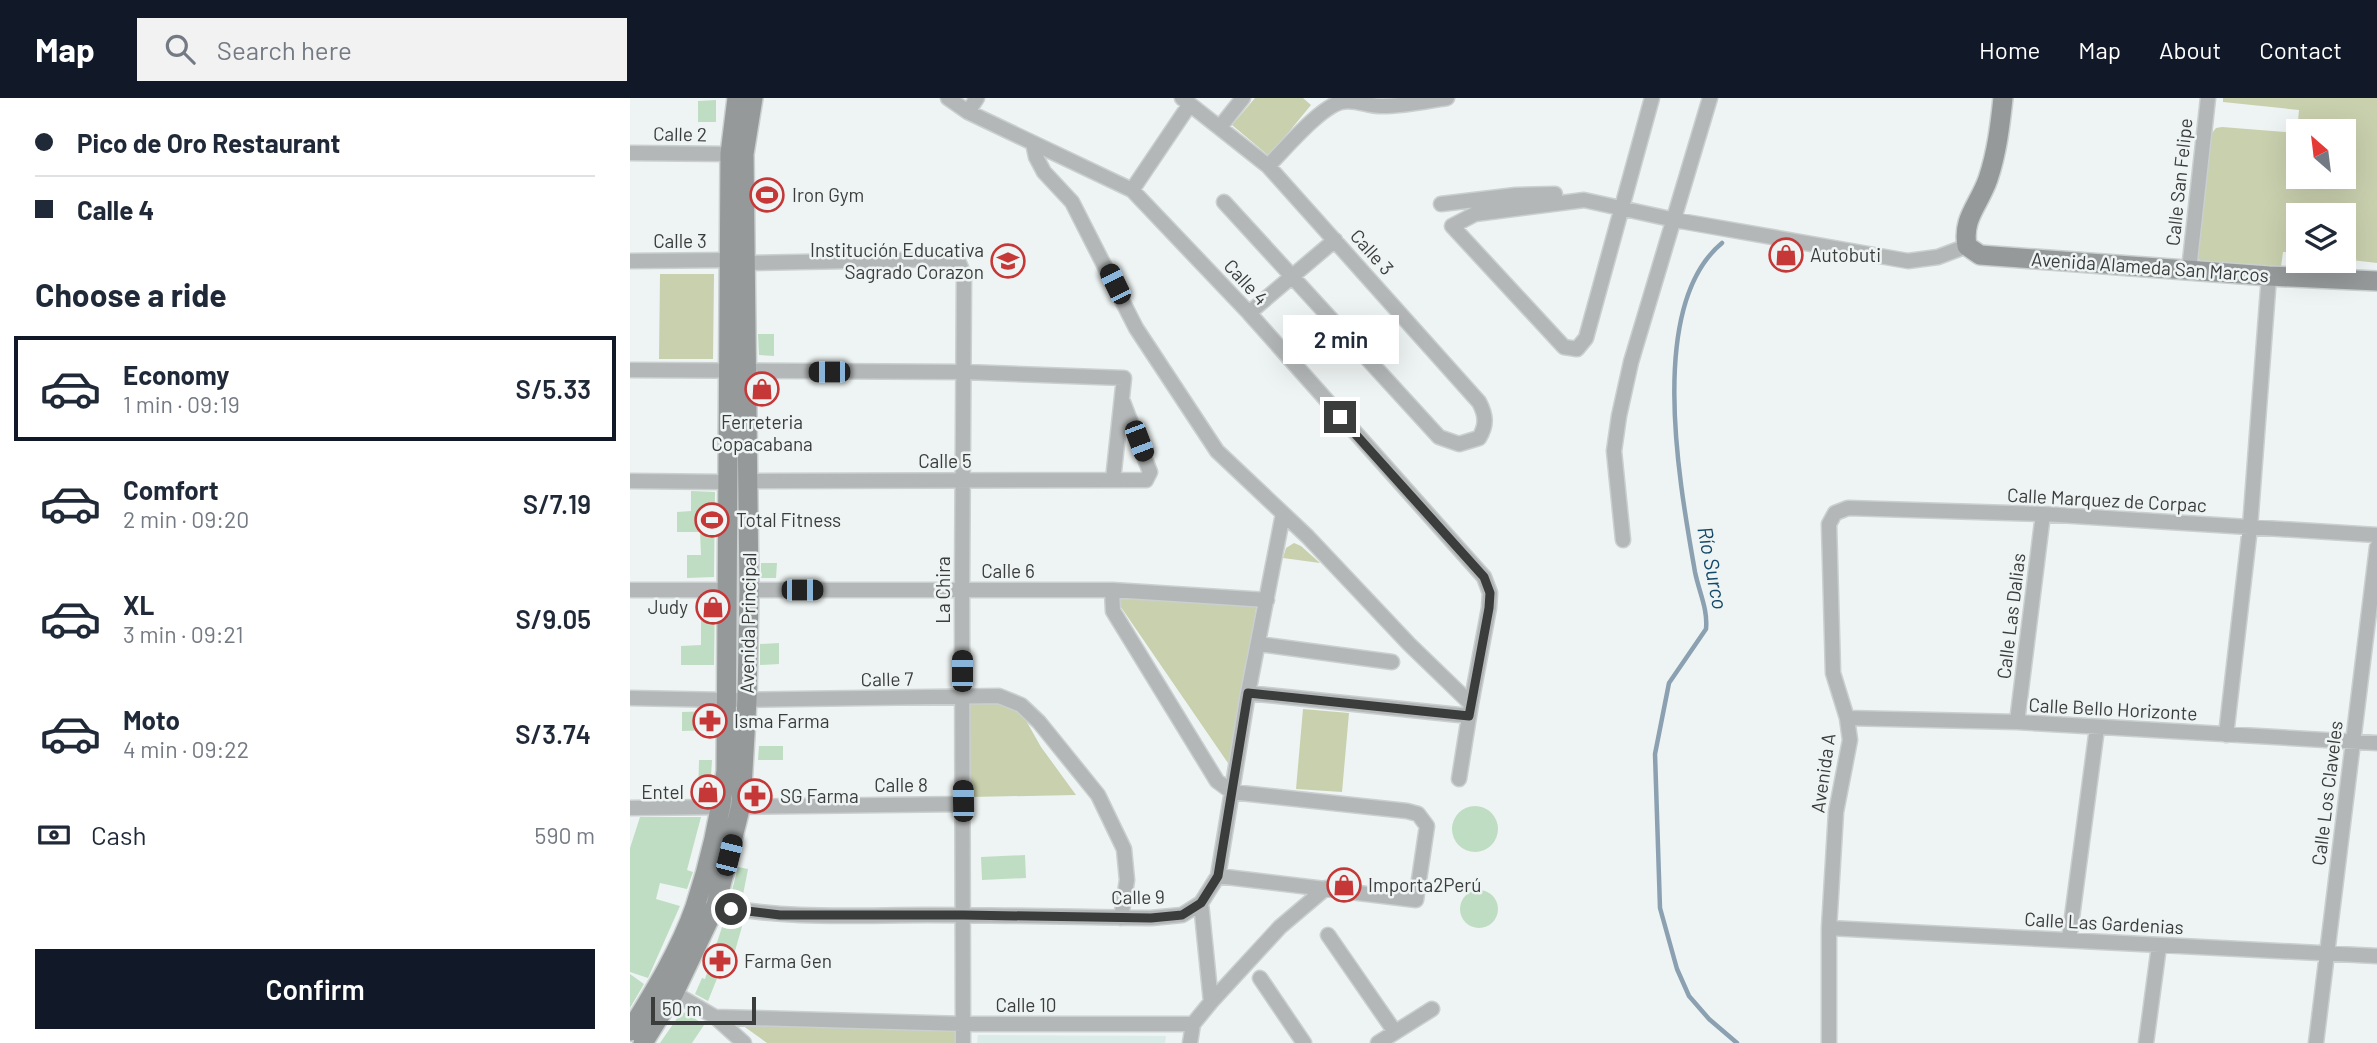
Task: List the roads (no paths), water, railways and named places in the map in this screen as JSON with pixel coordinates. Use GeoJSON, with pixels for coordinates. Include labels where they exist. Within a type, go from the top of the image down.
{"type":"FeatureCollection","features":[{"type":"Feature","properties":{"kind":"street","name":"Avenida Principal"},"geometry":{"type":"LineString","coordinates":[[737,98],[730,154],[738,262]]}},
{"type":"Feature","properties":{"kind":"street","name":"Avenida Principal"},"geometry":{"type":"LineString","coordinates":[[643,1043],[674,993],[716,905],[747,700],[749,481],[738,371],[738,262],[744,154],[754,98]]}},
{"type":"Feature","properties":{"kind":"street","name":"Calle 4"},"geometry":{"type":"LineString","coordinates":[[948,98],[968,111],[1132,190],[1250,313],[1484,577],[1490,593],[1489,608],[1460,779]]}},
{"type":"Feature","properties":{"kind":"street"},"geometry":{"type":"LineString","coordinates":[[968,111],[977,98]]}},
{"type":"Feature","properties":{"kind":"street"},"geometry":{"type":"LineString","coordinates":[[1220,127],[1242,98]]}},
{"type":"Feature","properties":{"kind":"street"},"geometry":{"type":"LineString","coordinates":[[1268,166],[1326,109],[1341,102],[1356,101],[1387,107],[1447,98]]}},
{"type":"Feature","properties":{"kind":"street"},"geometry":{"type":"LineString","coordinates":[[1584,200],[1475,214],[1452,226],[1564,347],[1577,349],[1586,338],[1652,98]]}},
{"type":"Feature","properties":{"kind":"street"},"geometry":{"type":"LineString","coordinates":[[1623,540],[1614,451],[1619,416],[1631,362],[1710,98]]}},
{"type":"Feature","properties":{"kind":"street"},"geometry":{"type":"LineString","coordinates":[[1441,204],[1565,194],[1675,220],[1908,261],[1938,257],[1967,246],[1965,232],[1972,211],[1987,183],[1998,143],[2003,98]]}},
{"type":"Feature","properties":{"kind":"street","name":"Calle San Felipe"},"geometry":{"type":"LineString","coordinates":[[2189,270],[2208,98]]}},
{"type":"Feature","properties":{"kind":"street","name":"Calle 3"},"geometry":{"type":"LineString","coordinates":[[1186,101],[1268,166],[1484,411],[1485,425],[1479,438],[1459,444],[1439,437],[1292,276]]}},
{"type":"Feature","properties":{"kind":"street"},"geometry":{"type":"LineString","coordinates":[[1132,190],[1186,101]]}},
{"type":"Feature","properties":{"kind":"street"},"geometry":{"type":"LineString","coordinates":[[1032,143],[1044,172],[1078,212],[1136,328],[1217,451],[1283,514],[1470,710]]}},
{"type":"Feature","properties":{"kind":"street","name":"Calle 2"},"geometry":{"type":"LineString","coordinates":[[630,153],[730,154]]}},
{"type":"Feature","properties":{"kind":"street"},"geometry":{"type":"LineString","coordinates":[[1224,202],[1292,276]]}},
{"type":"Feature","properties":{"kind":"street"},"geometry":{"type":"LineString","coordinates":[[1250,313],[1335,240]]}},
{"type":"Feature","properties":{"kind":"street","name":"Avenida Alameda San Marcos"},"geometry":{"type":"LineString","coordinates":[[1967,246],[1980,255],[1996,257],[2377,281]]}},
{"type":"Feature","properties":{"kind":"street","name":"Calle 3"},"geometry":{"type":"LineString","coordinates":[[630,261],[948,258],[959,263]]}},
{"type":"Feature","properties":{"kind":"street","name":"La Chira"},"geometry":{"type":"LineString","coordinates":[[959,263],[964,275],[965,372],[962,590],[963,1043]]}},
{"type":"Feature","properties":{"kind":"street"},"geometry":{"type":"LineString","coordinates":[[2227,735],[2250,527],[2269,275]]}},
{"type":"Feature","properties":{"kind":"street"},"geometry":{"type":"LineString","coordinates":[[630,370],[965,372],[1124,378],[1113,480]]}},
{"type":"Feature","properties":{"kind":"street","name":"Avenida Principal"},"geometry":{"type":"LineString","coordinates":[[630,1031],[658,985],[694,909],[715,841],[731,806],[726,771],[726,482],[738,371]]}},
{"type":"Feature","properties":{"kind":"street","name":"Calle 5"},"geometry":{"type":"LineString","coordinates":[[749,481],[1146,481],[1150,472],[1122,397]]}},
{"type":"Feature","properties":{"kind":"street"},"geometry":{"type":"LineString","coordinates":[[630,481],[726,482]]}},
{"type":"Feature","properties":{"kind":"street","name":"Calle Marquez de Corpac"},"geometry":{"type":"LineString","coordinates":[[1835,513],[1848,508],[2043,514],[2377,535]]}},
{"type":"Feature","properties":{"kind":"street","name":"Avenida A"},"geometry":{"type":"LineString","coordinates":[[1829,1043],[1829,928],[1836,812],[1850,740],[1847,718],[1833,673],[1829,524],[1835,513]]}},
{"type":"Feature","properties":{"kind":"street"},"geometry":{"type":"LineString","coordinates":[[1211,1002],[1201,903],[1218,876],[1248,693],[1283,514]]}},
{"type":"Feature","properties":{"kind":"street","name":"Calle Las Dalias"},"geometry":{"type":"LineString","coordinates":[[2017,722],[2043,514]]}},
{"type":"Feature","properties":{"kind":"street","name":"Calle Los Claveles"},"geometry":{"type":"LineString","coordinates":[[2316,1043],[2377,547]]}},
{"type":"Feature","properties":{"kind":"street"},"geometry":{"type":"LineString","coordinates":[[630,590],[727,590]]}},
{"type":"Feature","properties":{"kind":"street","name":"Calle 6"},"geometry":{"type":"LineString","coordinates":[[749,590],[1112,590],[1267,600]]}},
{"type":"Feature","properties":{"kind":"street"},"geometry":{"type":"LineString","coordinates":[[1112,590],[1113,611],[1217,781],[1232,792],[1407,811],[1423,818],[1426,834],[1416,900],[1218,876]]}},
{"type":"Feature","properties":{"kind":"street"},"geometry":{"type":"LineString","coordinates":[[1259,644],[1392,662]]}},
{"type":"Feature","properties":{"kind":"street"},"geometry":{"type":"LineString","coordinates":[[1248,693],[1470,710]]}},
{"type":"Feature","properties":{"kind":"street","name":"Calle 7"},"geometry":{"type":"LineString","coordinates":[[630,698],[747,700],[999,696],[1021,705],[1039,722],[1098,795],[1124,849],[1127,880],[1121,918]]}},
{"type":"Feature","properties":{"kind":"street","name":"Calle Bello Horizonte"},"geometry":{"type":"LineString","coordinates":[[1847,718],[2017,722],[2377,743]]}},
{"type":"Feature","properties":{"kind":"street"},"geometry":{"type":"LineString","coordinates":[[2069,940],[2097,728]]}},
{"type":"Feature","properties":{"kind":"street","name":"Calle 8"},"geometry":{"type":"LineString","coordinates":[[631,810],[731,806],[963,804]]}},
{"type":"Feature","properties":{"kind":"street"},"geometry":{"type":"LineString","coordinates":[[1190,1043],[1194,1024],[1211,1002],[1280,927],[1326,888]]}},
{"type":"Feature","properties":{"kind":"street","name":"Calle 9"},"geometry":{"type":"LineString","coordinates":[[716,905],[780,915],[1121,918],[1182,915],[1201,903]]}},
{"type":"Feature","properties":{"kind":"street","name":"Calle Las Gardenias"},"geometry":{"type":"LineString","coordinates":[[1829,928],[2377,956]]}},
{"type":"Feature","properties":{"kind":"street"},"geometry":{"type":"LineString","coordinates":[[1328,935],[1395,1032]]}},
{"type":"Feature","properties":{"kind":"street"},"geometry":{"type":"LineString","coordinates":[[2146,1043],[2159,946]]}},
{"type":"Feature","properties":{"kind":"street"},"geometry":{"type":"LineString","coordinates":[[1260,978],[1304,1043]]}},
{"type":"Feature","properties":{"kind":"street","name":"Calle 10"},"geometry":{"type":"LineString","coordinates":[[674,993],[715,1017],[964,1024],[1194,1024]]}},
{"type":"Feature","properties":{"kind":"street"},"geometry":{"type":"LineString","coordinates":[[1378,1043],[1432,1009]]}},
{"type":"Feature","properties":{"kind":"street"},"geometry":{"type":"LineString","coordinates":[[715,1017],[744,1043]]}},
{"type":"Feature","properties":{"kind":"waterway","name":"Río Surco"},"geometry":{"type":"LineString","coordinates":[[1722,243],[1698,272],[1684,309],[1676,352],[1674,399],[1682,493],[1706,629],[1669,683],[1655,754],[1660,908],[1677,969],[1689,996],[1709,1019],[1737,1043]]}},
{"type":"Feature","properties":{"kind":"place","name":"Iron Gym"},"geometry":{"type":"Point","coordinates":[767,195]}},
{"type":"Feature","properties":{"kind":"place","name":"Autobuti"},"geometry":{"type":"Point","coordinates":[1786,255]}},
{"type":"Feature","properties":{"kind":"place","name":"Institución Educativa Sagrado Corazon"},"geometry":{"type":"Point","coordinates":[1008,261]}},
{"type":"Feature","properties":{"kind":"place","name":"Ferreteria Copacabana"},"geometry":{"type":"Point","coordinates":[762,389]}},
{"type":"Feature","properties":{"kind":"place","name":"Total Fitness"},"geometry":{"type":"Point","coordinates":[712,520]}},
{"type":"Feature","properties":{"kind":"place","name":"Judy"},"geometry":{"type":"Point","coordinates":[713,607]}},
{"type":"Feature","properties":{"kind":"place","name":"Isma Farma"},"geometry":{"type":"Point","coordinates":[710,721]}},
{"type":"Feature","properties":{"kind":"place","name":"Entel"},"geometry":{"type":"Point","coordinates":[708,792]}},
{"type":"Feature","properties":{"kind":"place","name":"SG Farma"},"geometry":{"type":"Point","coordinates":[755,796]}},
{"type":"Feature","properties":{"kind":"place","name":"Importa2Perú"},"geometry":{"type":"Point","coordinates":[1344,885]}},
{"type":"Feature","properties":{"kind":"place","name":"Farma Gen"},"geometry":{"type":"Point","coordinates":[720,961]}}]}
